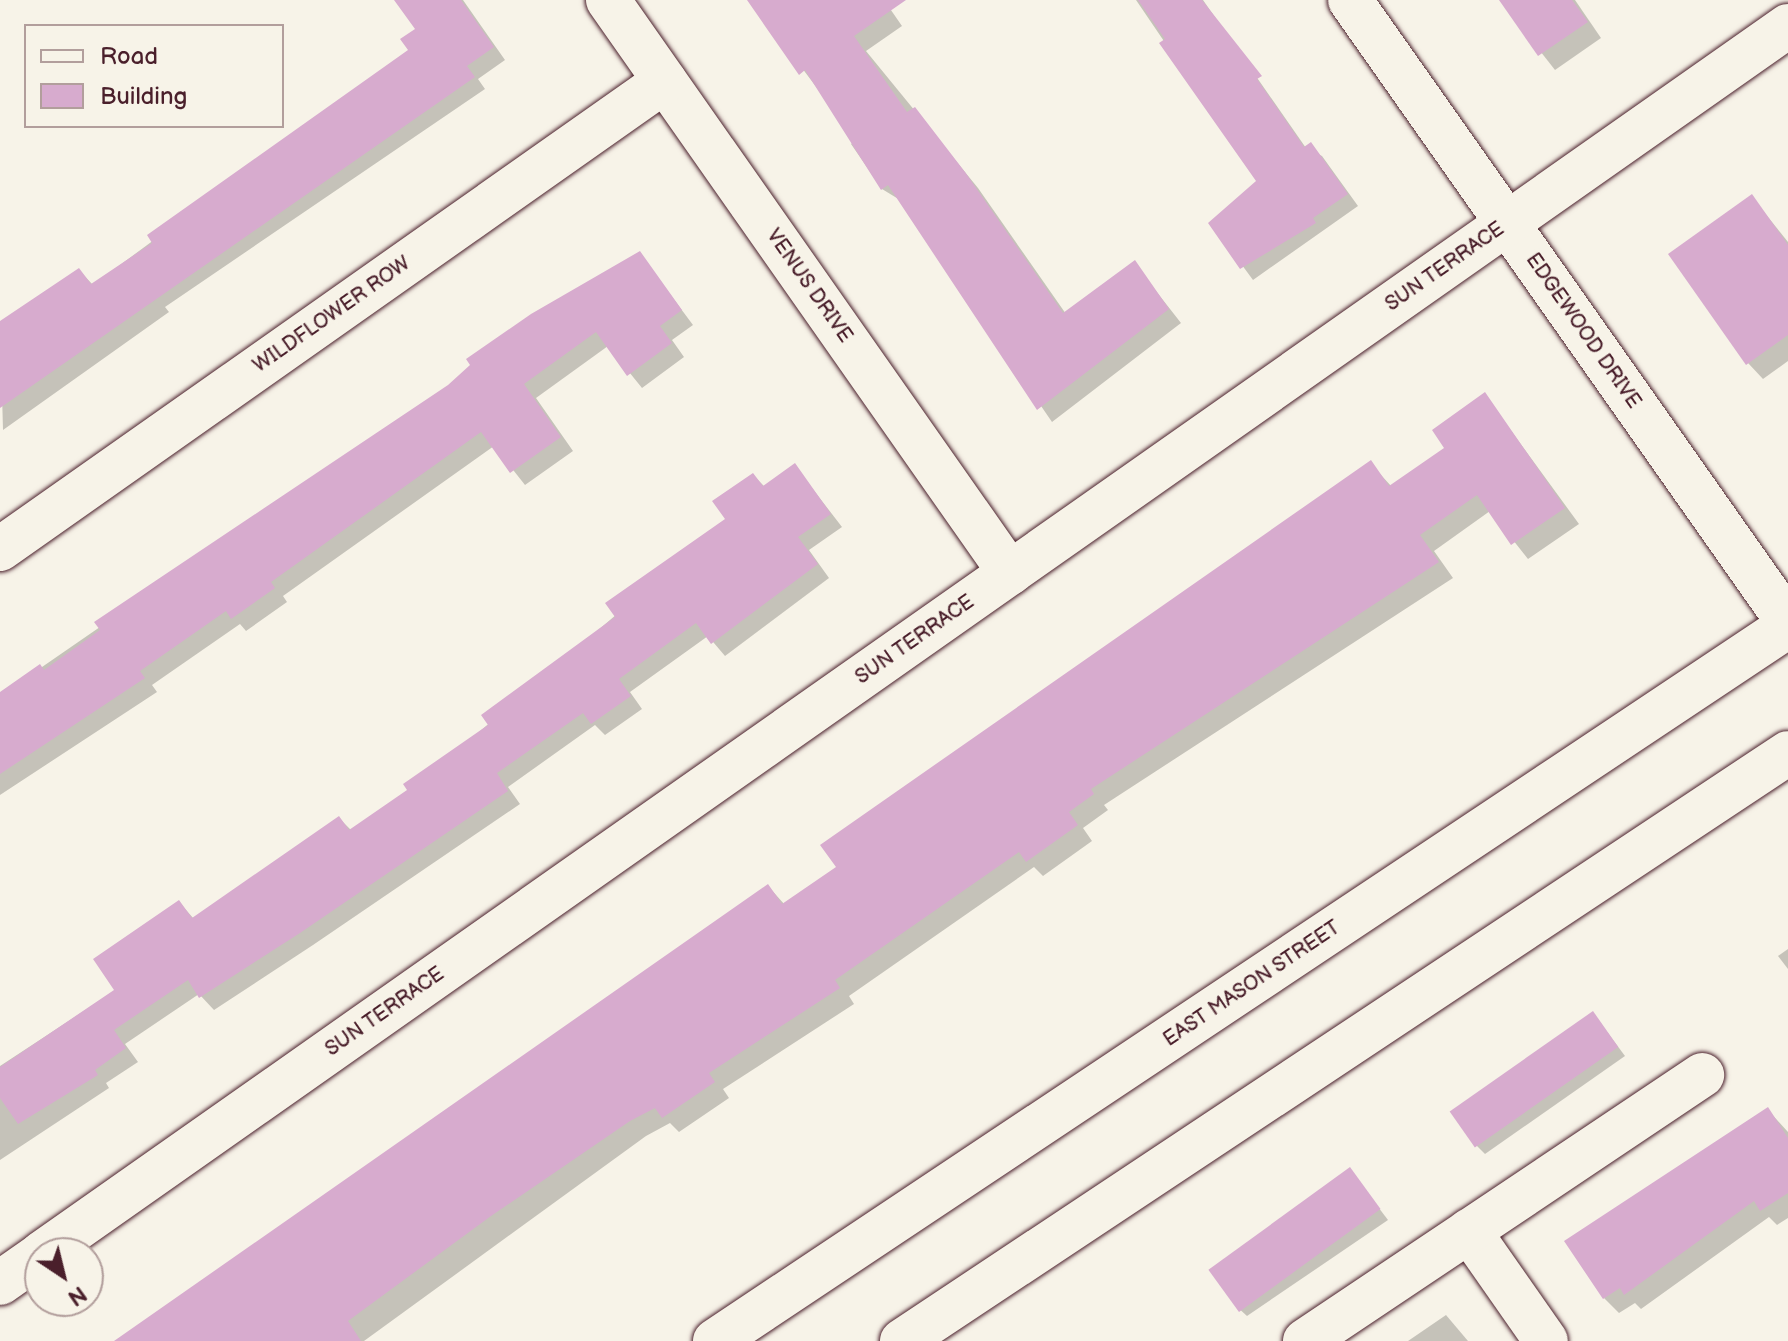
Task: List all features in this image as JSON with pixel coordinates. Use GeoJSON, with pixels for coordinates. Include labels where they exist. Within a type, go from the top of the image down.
{"type":"FeatureCollection","features":[{"type":"Feature","properties":{"kind":"street","name":"VENUS DRIVE"},"geometry":{"type":"LineString","coordinates":[[608,0],[1010,573]]}},
{"type":"Feature","properties":{"kind":"street","name":"EDGEWOOD DRIVE"},"geometry":{"type":"LineString","coordinates":[[1350,0],[1788,624]]}},
{"type":"Feature","properties":{"kind":"street","name":"SUN TERRACE"},"geometry":{"type":"LineString","coordinates":[[65,1237],[1788,26]]}},
{"type":"Feature","properties":{"kind":"street","name":"WILDFLOWER ROW"},"geometry":{"type":"LineString","coordinates":[[0,549],[665,81]]}},
{"type":"Feature","properties":{"kind":"street","name":"EAST MASON STREET"},"geometry":{"type":"LineString","coordinates":[[715,1341],[1788,624]]}},
{"type":"Feature","properties":{"kind":"street"},"geometry":{"type":"LineString","coordinates":[[902,1341],[1788,753]]}},
{"type":"Feature","properties":{"kind":"street"},"geometry":{"type":"LineString","coordinates":[[1305,1341],[1702,1075]]}},
{"type":"Feature","properties":{"kind":"street"},"geometry":{"type":"LineString","coordinates":[[1469,1231],[1546,1341]]}},
{"type":"Feature","properties":{"kind":"street","name":"SUN TERRACE"},"geometry":{"type":"LineString","coordinates":[[0,1283],[24,1266]]}},
{"type":"Feature","properties":{"kind":"building"},"geometry":{"type":"Polygon","coordinates":[[[394,0],[461,0],[494,47],[467,66],[475,77],[0,408],[0,321],[79,268],[91,284],[152,243],[147,235],[408,50],[400,39],[415,29],[394,0]]]}},
{"type":"Feature","properties":{"kind":"building"},"geometry":{"type":"Polygon","coordinates":[[[747,0],[906,0],[854,36],[907,112],[915,107],[965,172],[1063,313],[1135,260],[1169,309],[1037,410],[888,185],[881,190],[805,70],[799,75],[747,0]]]}},
{"type":"Feature","properties":{"kind":"building"},"geometry":{"type":"Polygon","coordinates":[[[1138,0],[1202,0],[1262,76],[1257,79],[1304,147],[1311,142],[1348,194],[1313,218],[1316,223],[1240,269],[1208,223],[1256,181],[1159,43],[1165,39],[1138,0]]]}},
{"type":"Feature","properties":{"kind":"building"},"geometry":{"type":"Polygon","coordinates":[[[1499,0],[1572,0],[1588,22],[1538,56],[1499,0]]]}},
{"type":"Feature","properties":{"kind":"building"},"geometry":{"type":"Polygon","coordinates":[[[1752,194],[1788,245],[1788,335],[1746,365],[1668,254],[1752,194]]]}},
{"type":"Feature","properties":{"kind":"building"},"geometry":{"type":"Polygon","coordinates":[[[640,251],[682,310],[660,326],[672,343],[627,376],[596,332],[524,384],[561,437],[510,473],[481,432],[271,582],[275,588],[231,619],[226,611],[140,671],[145,678],[0,774],[0,692],[40,664],[44,670],[100,630],[94,622],[448,385],[470,365],[466,359],[531,314],[640,251]]]}},
{"type":"Feature","properties":{"kind":"building"},"geometry":{"type":"Polygon","coordinates":[[[1485,392],[1565,508],[1511,545],[1477,495],[1420,535],[1439,562],[1091,789],[1094,794],[1069,812],[1078,825],[1026,862],[1019,852],[835,980],[840,988],[709,1073],[715,1082],[662,1118],[655,1108],[630,1121],[491,1216],[348,1321],[361,1341],[114,1341],[768,884],[782,904],[836,867],[820,845],[1371,460],[1389,486],[1444,448],[1432,430],[1485,392]]]}},
{"type":"Feature","properties":{"kind":"building"},"geometry":{"type":"Polygon","coordinates":[[[795,463],[831,514],[798,537],[818,564],[711,644],[696,623],[619,679],[631,696],[591,724],[583,713],[497,773],[508,791],[300,933],[199,998],[188,980],[114,1030],[126,1048],[95,1070],[98,1075],[18,1124],[0,1098],[0,1067],[114,990],[93,959],[179,900],[192,918],[339,816],[349,830],[407,790],[403,784],[488,725],[481,715],[615,617],[605,603],[725,519],[712,501],[753,473],[763,486],[795,463]]]}},
{"type":"Feature","properties":{"kind":"building"},"geometry":{"type":"Polygon","coordinates":[[[1593,1011],[1618,1047],[1475,1147],[1450,1111],[1593,1011]]]}},
{"type":"Feature","properties":{"kind":"building"},"geometry":{"type":"Polygon","coordinates":[[[1768,1107],[1788,1138],[1788,1193],[1760,1211],[1754,1201],[1624,1295],[1620,1288],[1603,1299],[1564,1241],[1768,1107]]]}},
{"type":"Feature","properties":{"kind":"building"},"geometry":{"type":"Polygon","coordinates":[[[1350,1167],[1381,1209],[1239,1312],[1208,1270],[1350,1167]]]}}]}
